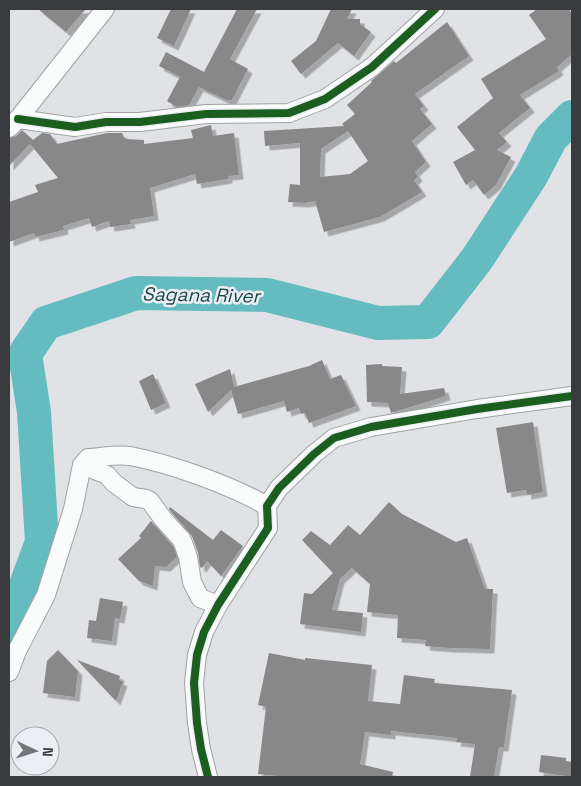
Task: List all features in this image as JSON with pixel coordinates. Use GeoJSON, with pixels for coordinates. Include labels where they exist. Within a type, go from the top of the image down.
{"type":"FeatureCollection","features":[{"type":"Feature","properties":{"kind":"street"},"geometry":{"type":"LineString","coordinates":[[13,123],[105,9]]}},
{"type":"Feature","properties":{"kind":"street"},"geometry":{"type":"LineString","coordinates":[[13,123],[75,127],[106,122],[140,122],[206,114],[289,113],[325,99],[372,67],[435,9]]}},
{"type":"Feature","properties":{"kind":"street"},"geometry":{"type":"LineString","coordinates":[[208,777],[201,749],[194,683],[197,655],[204,632],[218,605],[268,528],[267,506],[279,488],[314,454],[334,438],[381,426],[477,409],[572,396]]}},
{"type":"Feature","properties":{"kind":"street"},"geometry":{"type":"LineString","coordinates":[[9,672],[17,651],[46,595],[73,508],[82,465],[88,458],[128,456],[172,467],[244,493],[267,506]]}},
{"type":"Feature","properties":{"kind":"street"},"geometry":{"type":"LineString","coordinates":[[82,465],[107,475],[114,483],[133,497],[146,498],[150,501],[182,540],[188,557],[192,582],[200,598],[218,605]]}},
{"type":"Feature","properties":{"kind":"building"},"geometry":{"type":"Polygon","coordinates":[[[38,9],[86,9],[66,32],[38,9]]]}},
{"type":"Feature","properties":{"kind":"building"},"geometry":{"type":"Polygon","coordinates":[[[171,9],[191,9],[174,46],[157,38],[171,9]]]}},
{"type":"Feature","properties":{"kind":"building"},"geometry":{"type":"Polygon","coordinates":[[[237,9],[257,9],[230,59],[248,69],[232,100],[226,100],[199,87],[189,105],[177,107],[167,101],[180,77],[159,66],[166,52],[204,72],[237,9]]]}},
{"type":"Feature","properties":{"kind":"building"},"geometry":{"type":"Polygon","coordinates":[[[331,9],[352,9],[347,19],[360,19],[360,24],[371,32],[354,56],[338,43],[301,74],[291,61],[316,41],[331,9]]]}},
{"type":"Feature","properties":{"kind":"building"},"geometry":{"type":"Polygon","coordinates":[[[537,9],[569,9],[572,14],[572,54],[557,67],[559,71],[520,95],[530,108],[499,133],[507,142],[497,150],[511,157],[496,185],[484,195],[473,180],[466,185],[453,162],[475,150],[457,127],[493,98],[481,79],[546,39],[529,15],[537,9]]]}},
{"type":"Feature","properties":{"kind":"building"},"geometry":{"type":"Polygon","coordinates":[[[447,22],[469,56],[415,94],[424,106],[420,109],[432,124],[412,141],[426,162],[415,172],[418,177],[414,180],[422,192],[380,217],[324,232],[315,201],[305,203],[288,202],[290,184],[300,185],[300,143],[265,146],[264,131],[344,126],[342,124],[355,114],[347,105],[394,61],[396,63],[447,22]],[[348,131],[321,149],[320,177],[350,174],[368,161],[348,131]]]}},
{"type":"Feature","properties":{"kind":"building"},"geometry":{"type":"Polygon","coordinates":[[[211,125],[213,136],[234,133],[239,175],[228,176],[228,179],[197,184],[195,174],[150,188],[154,216],[130,220],[131,224],[110,227],[109,221],[92,227],[89,218],[63,226],[64,230],[35,237],[34,233],[9,242],[9,202],[38,192],[35,185],[58,178],[30,144],[9,166],[9,138],[16,136],[22,130],[33,140],[42,133],[50,134],[57,144],[107,133],[122,133],[125,139],[144,140],[144,144],[193,138],[191,130],[211,125]]]}},
{"type":"Feature","properties":{"kind":"building"},"geometry":{"type":"Polygon","coordinates":[[[322,360],[330,379],[341,375],[356,406],[309,423],[305,413],[301,414],[299,408],[287,412],[284,401],[238,414],[231,390],[208,412],[195,384],[230,369],[234,387],[309,366],[322,360]]]}},
{"type":"Feature","properties":{"kind":"building"},"geometry":{"type":"Polygon","coordinates":[[[382,364],[382,366],[402,367],[400,394],[444,388],[446,396],[391,413],[388,403],[367,402],[366,365],[382,364]]]}},
{"type":"Feature","properties":{"kind":"building"},"geometry":{"type":"Polygon","coordinates":[[[153,374],[166,403],[151,410],[139,381],[153,374]]]}},
{"type":"Feature","properties":{"kind":"building"},"geometry":{"type":"Polygon","coordinates":[[[533,422],[543,492],[527,495],[526,490],[507,493],[496,428],[533,422]]]}},
{"type":"Feature","properties":{"kind":"building"},"geometry":{"type":"Polygon","coordinates":[[[389,502],[402,514],[456,542],[467,538],[485,589],[493,589],[490,649],[425,646],[426,640],[397,638],[398,615],[367,612],[370,584],[352,568],[340,579],[332,610],[363,613],[361,632],[300,624],[304,593],[312,594],[333,573],[302,540],[311,531],[330,545],[348,525],[360,535],[389,502]]]}},
{"type":"Feature","properties":{"kind":"building"},"geometry":{"type":"Polygon","coordinates":[[[170,507],[213,540],[221,530],[243,546],[221,576],[207,561],[202,568],[200,567],[198,553],[192,536],[171,512],[170,507]]]}},
{"type":"Feature","properties":{"kind":"building"},"geometry":{"type":"Polygon","coordinates":[[[151,521],[173,546],[177,557],[166,567],[155,566],[153,586],[139,581],[118,559],[141,538],[139,536],[151,521]]]}},
{"type":"Feature","properties":{"kind":"building"},"geometry":{"type":"Polygon","coordinates":[[[100,598],[123,602],[120,619],[115,618],[112,641],[87,638],[89,620],[96,621],[100,598]]]}},
{"type":"Feature","properties":{"kind":"building"},"geometry":{"type":"Polygon","coordinates":[[[58,650],[78,671],[75,697],[43,693],[47,661],[58,650]]]}},
{"type":"Feature","properties":{"kind":"building"},"geometry":{"type":"Polygon","coordinates":[[[269,653],[305,660],[305,658],[372,665],[368,701],[400,704],[404,675],[435,679],[434,683],[512,690],[504,747],[499,747],[494,777],[470,777],[475,744],[456,742],[457,738],[391,731],[391,735],[365,732],[360,764],[393,772],[392,777],[288,777],[258,774],[266,707],[258,705],[269,653]]]}},
{"type":"Feature","properties":{"kind":"building"},"geometry":{"type":"Polygon","coordinates":[[[77,660],[120,676],[119,680],[123,682],[116,701],[77,660]]]}},
{"type":"Feature","properties":{"kind":"building"},"geometry":{"type":"Polygon","coordinates":[[[541,755],[566,758],[566,761],[572,762],[572,777],[539,772],[541,755]]]}},
{"type":"Feature","properties":{"kind":"waterway","name":"Sagana River"},"geometry":{"type":"LineString","coordinates":[[9,631],[42,542],[34,412],[25,354],[46,323],[136,293],[267,295],[378,323],[428,322],[477,259],[531,176],[551,138],[572,117]]}},
{"type":"Feature","properties":{"kind":"cycle path"},"geometry":{"type":"LineString","coordinates":[[18,119],[75,127],[106,122],[140,122],[206,114],[289,113],[325,99],[372,67],[435,9]]}},
{"type":"Feature","properties":{"kind":"cycle path"},"geometry":{"type":"LineString","coordinates":[[208,777],[197,723],[194,683],[197,655],[204,632],[218,605],[268,528],[267,506],[279,488],[314,454],[334,438],[371,427],[477,409],[572,396]]}}]}
